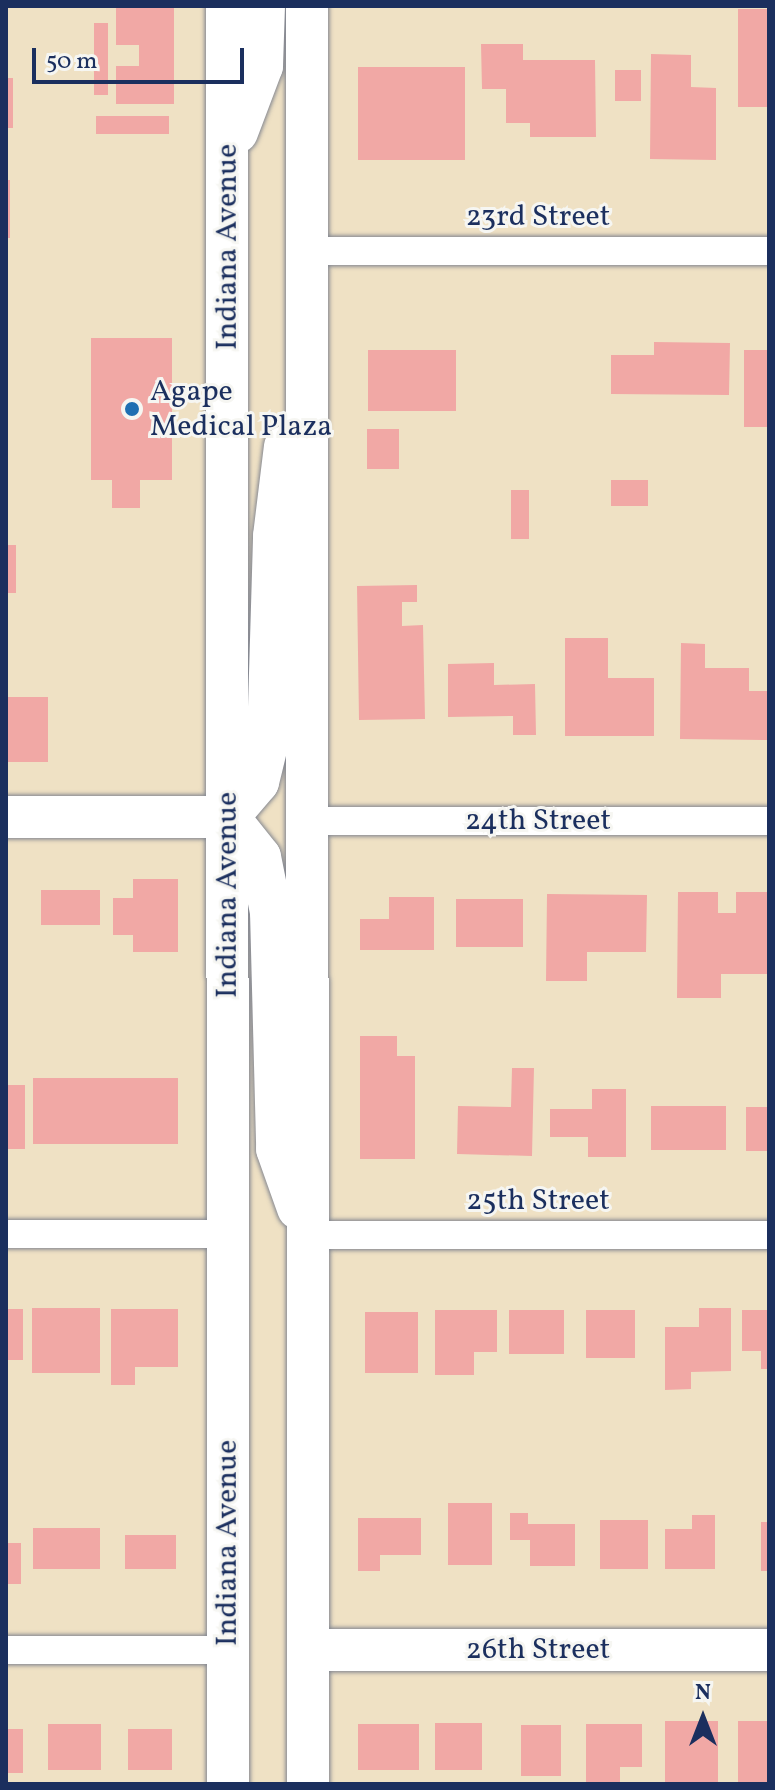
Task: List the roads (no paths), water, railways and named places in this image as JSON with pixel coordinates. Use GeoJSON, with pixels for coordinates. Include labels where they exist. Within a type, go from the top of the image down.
{"type":"FeatureCollection","features":[{"type":"Feature","properties":{"kind":"main road","name":"Indiana Avenue"},"geometry":{"type":"LineString","coordinates":[[227,6],[228,1784]]}},
{"type":"Feature","properties":{"kind":"main road"},"geometry":{"type":"LineString","coordinates":[[228,158],[262,66],[264,6]]}},
{"type":"Feature","properties":{"kind":"main road"},"geometry":{"type":"LineString","coordinates":[[307,6],[308,1784]]}},
{"type":"Feature","properties":{"kind":"main road"},"geometry":{"type":"LineString","coordinates":[[6,817],[228,817],[258,782],[268,741],[274,536],[307,251]]}},
{"type":"Feature","properties":{"kind":"main road"},"geometry":{"type":"LineString","coordinates":[[228,817],[260,857],[271,912],[277,1149],[307,1235]]}},
{"type":"Feature","properties":{"kind":"main road","name":"26th Street"},"geometry":{"type":"LineString","coordinates":[[308,1650],[769,1650]]}},
{"type":"Feature","properties":{"kind":"street","name":"23rd Street"},"geometry":{"type":"LineString","coordinates":[[307,251],[769,251]]}},
{"type":"Feature","properties":{"kind":"street","name":"24th Street"},"geometry":{"type":"LineString","coordinates":[[307,821],[769,821]]}},
{"type":"Feature","properties":{"kind":"street"},"geometry":{"type":"LineString","coordinates":[[6,1234],[228,1234]]}},
{"type":"Feature","properties":{"kind":"street","name":"25th Street"},"geometry":{"type":"LineString","coordinates":[[307,1235],[769,1235]]}},
{"type":"Feature","properties":{"kind":"street"},"geometry":{"type":"LineString","coordinates":[[6,1650],[228,1650]]}},
{"type":"Feature","properties":{"kind":"place","name":"Agape Medical Plaza"},"geometry":{"type":"Point","coordinates":[132,409]}}]}
